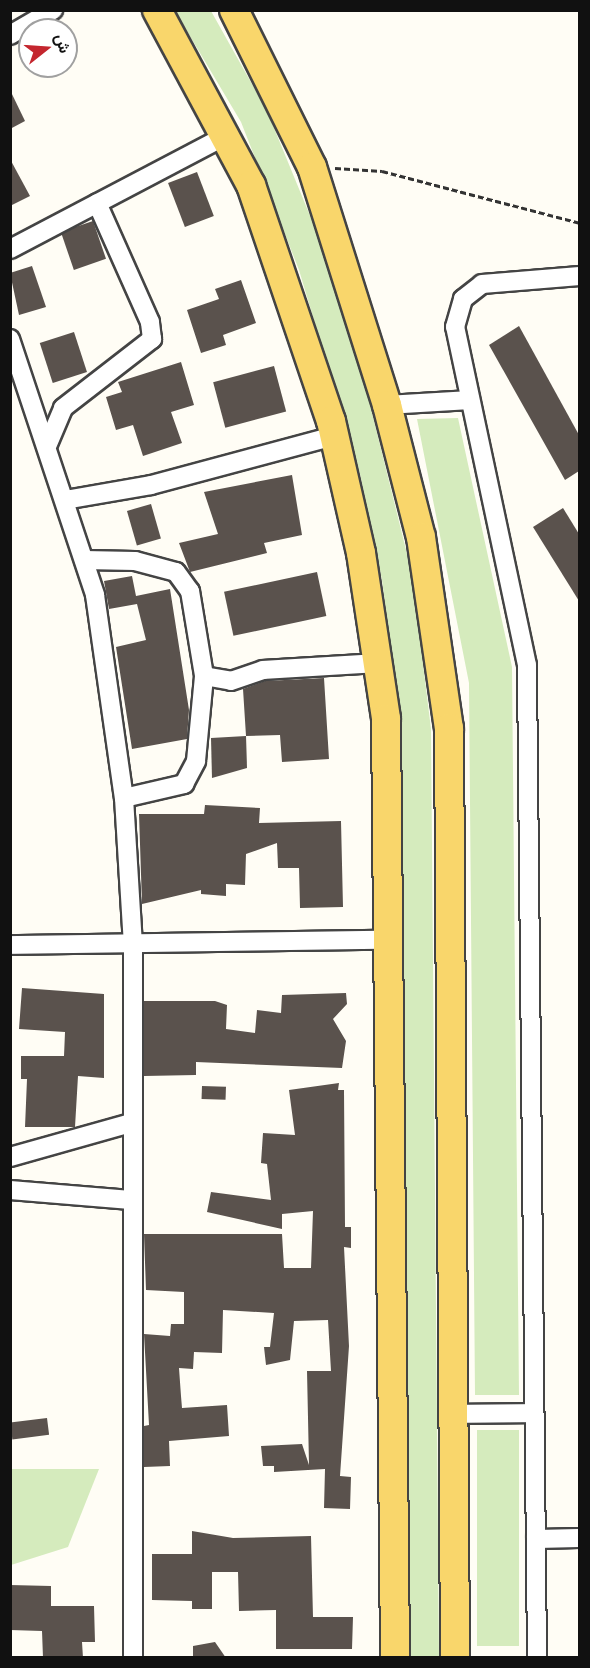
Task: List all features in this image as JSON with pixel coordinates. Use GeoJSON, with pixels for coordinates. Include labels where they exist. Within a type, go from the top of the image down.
{"type":"FeatureCollection","features":[{"type":"Feature","properties":{"kind":"main road"},"geometry":{"type":"LineString","coordinates":[[157,10],[251,185],[334,436],[361,553],[378,663],[386,719],[395,1658]]}},
{"type":"Feature","properties":{"kind":"main road"},"geometry":{"type":"LineString","coordinates":[[234,10],[312,167],[387,405],[421,537],[449,728],[455,1658]]}},
{"type":"Feature","properties":{"kind":"street"},"geometry":{"type":"LineString","coordinates":[[10,35],[53,10]]}},
{"type":"Feature","properties":{"kind":"street"},"geometry":{"type":"LineString","coordinates":[[10,249],[225,136]]}},
{"type":"Feature","properties":{"kind":"street"},"geometry":{"type":"LineString","coordinates":[[48,444],[63,408],[152,339],[150,322],[97,203]]}},
{"type":"Feature","properties":{"kind":"street"},"geometry":{"type":"LineString","coordinates":[[537,1658],[527,665],[454,327],[463,299],[482,284],[579,276]]}},
{"type":"Feature","properties":{"kind":"street"},"geometry":{"type":"LineString","coordinates":[[10,339],[48,444],[95,596],[124,798],[133,944],[131,1123],[133,1658]]}},
{"type":"Feature","properties":{"kind":"street"},"geometry":{"type":"LineString","coordinates":[[387,405],[470,400]]}},
{"type":"Feature","properties":{"kind":"street"},"geometry":{"type":"LineString","coordinates":[[65,500],[151,485],[334,436]]}},
{"type":"Feature","properties":{"kind":"street"},"geometry":{"type":"LineString","coordinates":[[84,560],[135,561],[176,572],[190,591],[204,676],[196,761],[184,784],[124,798]]}},
{"type":"Feature","properties":{"kind":"street"},"geometry":{"type":"LineString","coordinates":[[204,676],[231,681],[263,670],[378,663]]}},
{"type":"Feature","properties":{"kind":"street"},"geometry":{"type":"LineString","coordinates":[[10,945],[389,940]]}},
{"type":"Feature","properties":{"kind":"street"},"geometry":{"type":"LineString","coordinates":[[10,1157],[131,1123]]}},
{"type":"Feature","properties":{"kind":"street"},"geometry":{"type":"LineString","coordinates":[[10,1190],[131,1200]]}},
{"type":"Feature","properties":{"kind":"street"},"geometry":{"type":"LineString","coordinates":[[453,1414],[534,1413]]}},
{"type":"Feature","properties":{"kind":"street"},"geometry":{"type":"LineString","coordinates":[[536,1539],[579,1538]]}},
{"type":"Feature","properties":{"kind":"path"},"geometry":{"type":"LineString","coordinates":[[312,167],[382,171],[579,223]]}},
{"type":"Feature","properties":{"kind":"green space"},"geometry":{"type":"Polygon","coordinates":[[[175,11],[211,11],[267,111],[327,257],[357,352],[412,574],[431,729],[439,1657],[408,1657],[401,729],[382,580],[360,474],[299,270],[241,122],[175,11]]]}},
{"type":"Feature","properties":{"kind":"green space"},"geometry":{"type":"Polygon","coordinates":[[[458,418],[512,667],[519,1395],[475,1395],[469,683],[417,419],[458,418]]]}},
{"type":"Feature","properties":{"kind":"green space"},"geometry":{"type":"Polygon","coordinates":[[[477,1430],[519,1430],[519,1646],[477,1646],[477,1430]]]}},
{"type":"Feature","properties":{"kind":"green space"},"geometry":{"type":"Polygon","coordinates":[[[11,1469],[99,1469],[68,1547],[11,1565],[11,1469]]]}},
{"type":"Feature","properties":{"kind":"building"},"geometry":{"type":"Polygon","coordinates":[[[10,90],[25,121],[10,129],[10,90]]]}},
{"type":"Feature","properties":{"kind":"building"},"geometry":{"type":"Polygon","coordinates":[[[10,159],[30,196],[10,206],[10,159]]]}},
{"type":"Feature","properties":{"kind":"building"},"geometry":{"type":"Polygon","coordinates":[[[197,172],[214,216],[185,227],[168,183],[197,172]]]}},
{"type":"Feature","properties":{"kind":"building"},"geometry":{"type":"Polygon","coordinates":[[[93,221],[106,259],[74,270],[61,232],[93,221]]]}},
{"type":"Feature","properties":{"kind":"building"},"geometry":{"type":"Polygon","coordinates":[[[32,266],[46,307],[19,315],[10,273],[32,266]]]}},
{"type":"Feature","properties":{"kind":"building"},"geometry":{"type":"Polygon","coordinates":[[[241,280],[256,323],[223,335],[226,345],[201,353],[187,310],[219,299],[215,289],[241,280]]]}},
{"type":"Feature","properties":{"kind":"building"},"geometry":{"type":"Polygon","coordinates":[[[519,326],[579,435],[579,471],[565,480],[489,345],[519,326]]]}},
{"type":"Feature","properties":{"kind":"building"},"geometry":{"type":"Polygon","coordinates":[[[74,332],[87,372],[53,383],[40,343],[74,332]]]}},
{"type":"Feature","properties":{"kind":"building"},"geometry":{"type":"Polygon","coordinates":[[[181,362],[194,405],[171,412],[182,443],[143,456],[133,425],[116,430],[106,397],[122,392],[118,382],[181,362]]]}},
{"type":"Feature","properties":{"kind":"building"},"geometry":{"type":"Polygon","coordinates":[[[274,366],[286,411],[225,428],[213,382],[274,366]]]}},
{"type":"Feature","properties":{"kind":"building"},"geometry":{"type":"Polygon","coordinates":[[[292,475],[302,535],[264,543],[267,553],[190,572],[179,543],[218,534],[204,492],[292,475]]]}},
{"type":"Feature","properties":{"kind":"building"},"geometry":{"type":"Polygon","coordinates":[[[151,504],[161,539],[137,545],[127,511],[151,504]]]}},
{"type":"Feature","properties":{"kind":"building"},"geometry":{"type":"Polygon","coordinates":[[[563,508],[579,534],[579,601],[533,527],[563,508]]]}},
{"type":"Feature","properties":{"kind":"building"},"geometry":{"type":"Polygon","coordinates":[[[317,572],[326,616],[233,636],[224,592],[317,572]]]}},
{"type":"Feature","properties":{"kind":"building"},"geometry":{"type":"Polygon","coordinates":[[[132,576],[136,596],[170,589],[189,710],[187,739],[132,749],[116,647],[146,640],[137,604],[109,609],[104,581],[132,576]]]}},
{"type":"Feature","properties":{"kind":"building"},"geometry":{"type":"Polygon","coordinates":[[[324,678],[329,759],[282,762],[280,735],[246,736],[243,689],[265,681],[324,678]]]}},
{"type":"Feature","properties":{"kind":"building"},"geometry":{"type":"Polygon","coordinates":[[[246,736],[247,768],[212,778],[211,738],[246,736]]]}},
{"type":"Feature","properties":{"kind":"building"},"geometry":{"type":"Polygon","coordinates":[[[205,805],[260,808],[259,823],[341,821],[343,907],[300,908],[299,868],[278,868],[277,843],[246,854],[245,885],[226,884],[226,896],[201,894],[201,890],[142,904],[139,814],[204,814],[205,805]]]}},
{"type":"Feature","properties":{"kind":"building"},"geometry":{"type":"Polygon","coordinates":[[[22,988],[104,994],[104,1078],[78,1076],[75,1127],[25,1127],[27,1079],[21,1079],[21,1056],[64,1056],[65,1032],[19,1029],[22,988]]]}},
{"type":"Feature","properties":{"kind":"building"},"geometry":{"type":"Polygon","coordinates":[[[346,993],[347,1004],[333,1019],[346,1041],[342,1068],[196,1062],[196,1075],[144,1076],[144,1001],[215,1001],[227,1005],[226,1029],[255,1033],[257,1010],[281,1013],[282,995],[346,993]]]}},
{"type":"Feature","properties":{"kind":"building"},"geometry":{"type":"Polygon","coordinates":[[[339,1083],[338,1090],[344,1090],[345,1227],[351,1227],[351,1248],[344,1247],[349,1346],[340,1476],[351,1477],[350,1509],[324,1508],[325,1469],[274,1472],[274,1466],[263,1466],[261,1446],[302,1444],[309,1465],[307,1371],[331,1371],[328,1320],[294,1321],[290,1360],[266,1365],[264,1347],[270,1347],[274,1313],[223,1310],[222,1353],[194,1352],[193,1369],[179,1368],[182,1408],[227,1405],[229,1436],[169,1441],[170,1466],[144,1467],[144,1426],[149,1425],[144,1334],[170,1336],[171,1324],[184,1324],[184,1292],[146,1290],[144,1234],[282,1234],[284,1268],[311,1268],[313,1211],[282,1214],[282,1229],[207,1212],[211,1192],[271,1200],[267,1164],[261,1163],[263,1133],[295,1135],[289,1090],[339,1083]]]}},
{"type":"Feature","properties":{"kind":"building"},"geometry":{"type":"Polygon","coordinates":[[[202,1086],[226,1087],[226,1100],[202,1099],[202,1086]]]}},
{"type":"Feature","properties":{"kind":"building"},"geometry":{"type":"Polygon","coordinates":[[[47,1418],[49,1435],[12,1439],[10,1423],[47,1418]]]}},
{"type":"Feature","properties":{"kind":"building"},"geometry":{"type":"Polygon","coordinates":[[[192,1531],[233,1538],[311,1536],[313,1617],[353,1617],[352,1649],[276,1649],[276,1610],[239,1611],[238,1572],[212,1572],[212,1609],[192,1609],[192,1601],[152,1600],[152,1554],[192,1554],[192,1531]]]}},
{"type":"Feature","properties":{"kind":"building"},"geometry":{"type":"Polygon","coordinates":[[[10,1585],[51,1586],[51,1606],[94,1606],[95,1642],[82,1642],[83,1658],[43,1658],[42,1631],[10,1630],[10,1585]]]}},
{"type":"Feature","properties":{"kind":"building"},"geometry":{"type":"Polygon","coordinates":[[[215,1642],[226,1658],[193,1658],[193,1646],[215,1642]]]}}]}
